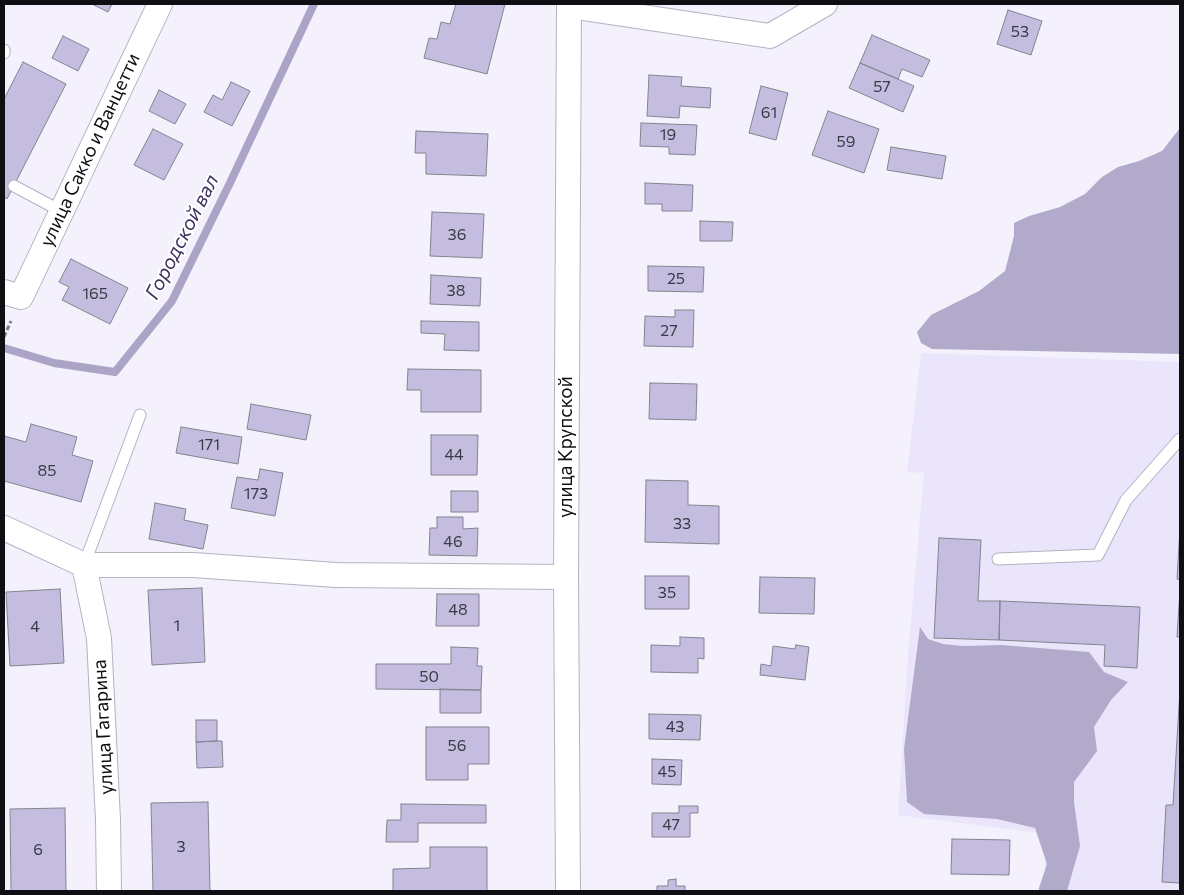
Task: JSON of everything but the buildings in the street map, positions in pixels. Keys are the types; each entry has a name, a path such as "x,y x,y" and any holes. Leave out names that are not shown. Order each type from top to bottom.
{"street":[{"name":"улица Сакко и Ванцетти","path":"12,294 60,211 160,4"},
{"path":"569,5 770,36 825,4"},
{"name":"улица Крупской","path":"568,891 566,577 569,5"},
{"path":"4,528 84,565 193,565 336,575 566,577"},
{"name":"улица Гагарина","path":"84,565 99,638 108,820 109,891"}],"lane":[{"path":"14,186 60,211"},
{"path":"84,565 140,414"},
{"path":"998,559 1098,555 1126,500 1180,440"}],"path":[{"path":"4,337 8,328"}],"shaded area":[{"path":"1180,128 1180,354 932,349 921,343 917,332 931,315 979,291 1005,271 1014,236 1014,223 1029,216 1060,207 1085,194 1102,177 1118,167 1139,161 1162,151"},
{"path":"921,353 1180,362 1180,891 1043,891 1047,834 898,815 908,655 924,473 907,472"},
{"path":"920,627 928,639 943,644 963,646 1001,645 1089,652 1104,672 1128,682 1111,700 1094,727 1097,751 1074,782 1074,802 1080,846 1067,891 1038,891 1047,864 1035,828 997,819 924,814 907,802 904,749"}],"waterway":[{"name":"Городской вал","path":"4,348 54,363 115,372 172,301 314,4"}]}
